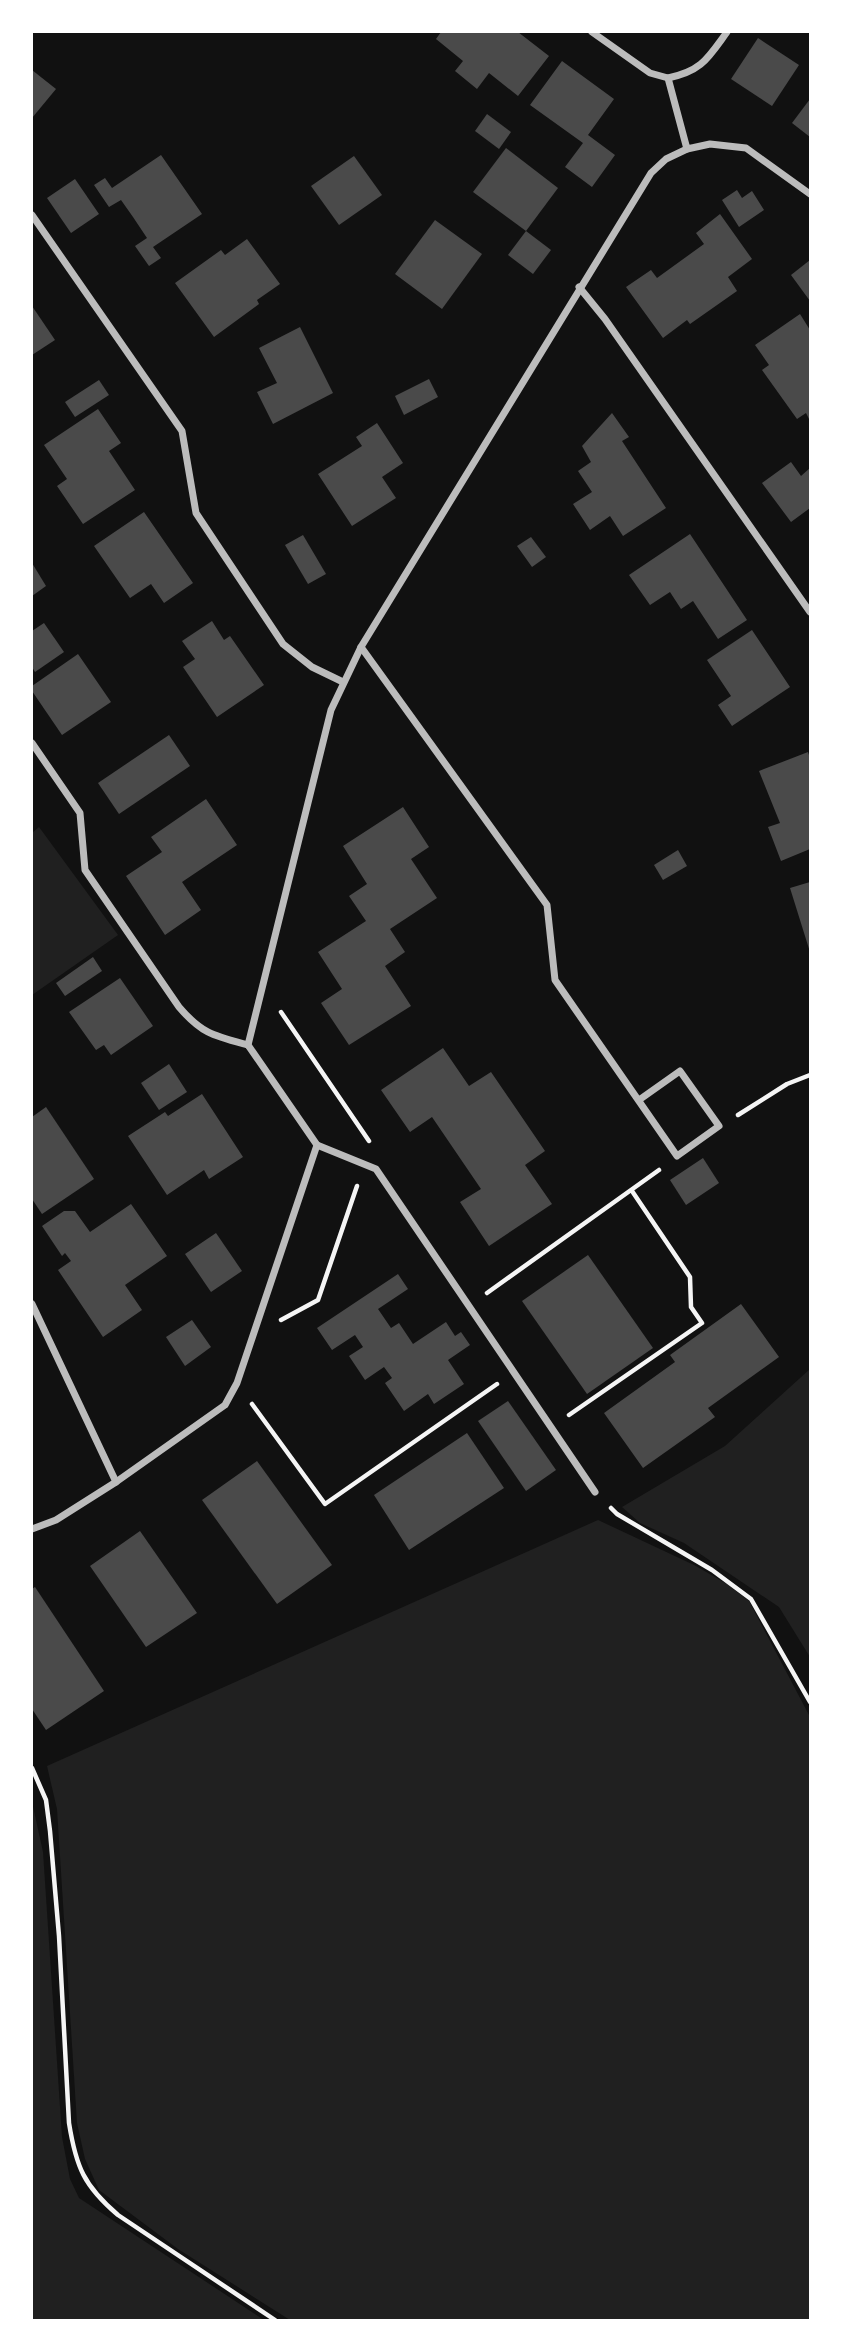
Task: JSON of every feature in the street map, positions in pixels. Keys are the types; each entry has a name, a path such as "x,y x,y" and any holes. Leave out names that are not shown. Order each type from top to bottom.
{"street":[{"path":"592,32 650,73 668,78 688,74 703,65 727,32"},
{"path":"668,78 687,149"},
{"path":"248,1045 331,710 343,681 579,287 651,173 666,159 687,149 710,144 746,148 810,194"},
{"path":"32,215 182,430 196,513 268,622 283,643 312,667 343,681"},
{"path":"579,287 605,319 810,612"},
{"path":"361,647 547,905 555,980 677,1156 719,1126 680,1070 639,1100"},
{"path":"32,743 80,813 85,870 180,1007 195,1025 217,1037 248,1045 317,1145 376,1169 595,1492"},
{"path":"32,1528 56,1520 116,1482 225,1405 237,1383 317,1145"},
{"path":"32,1304 116,1482"}],"path":[{"path":"263,987 370,1143 318,1300 280,1321"},
{"path":"719,1126 788,1084 810,1075"},
{"path":"485,1294 632,1191 677,1156"},
{"path":"573,1412 702,1323 691,1307 690,1277 632,1191"},
{"path":"237,1383 325,1504 513,1373"},
{"path":"252,1404 256,1392"},
{"path":"595,1492 617,1514 712,1570 751,1599 810,1702"},
{"path":"32,1768 46,1800 50,1831 59,1936 69,2123 73,2151 82,2173 95,2195 118,2215 275,2320"}],"shaded area":[{"path":"39,827 118,935 32,995 32,833"},
{"path":"810,1369 810,1657 779,1607 684,1543 640,1523 622,1507 725,1446"},
{"path":"598,1520 694,1565 727,1584 749,1601 810,1717 810,2320 290,2320 178,2249 99,2190 85,2159 77,2123 57,1809 47,1766"},
{"path":"32,1802 43,1852 62,2137 70,2179 79,2198 264,2320 32,2320"}],"building":[{"path":"441,32 518,32 549,56 518,96 489,73 477,89 455,71 463,61 436,39"},
{"path":"758,38 799,65 772,106 731,79"},
{"path":"562,61 614,99 588,135 615,155 592,187 565,167 583,143 530,105"},
{"path":"32,70 56,89 32,118"},
{"path":"810,99 810,137 792,123"},
{"path":"487,114 511,132 499,149 475,131"},
{"path":"506,148 558,188 526,231 473,192"},
{"path":"161,155 202,214 153,247 161,258 149,266 135,246 147,238 133,217 121,200 109,207 94,185 105,178 112,188"},
{"path":"354,156 382,195 339,225 311,186"},
{"path":"75,179 99,214 71,233 47,198"},
{"path":"737,190 742,198 752,191 764,210 739,227 722,200"},
{"path":"720,214 752,259 728,277 737,291 690,324 687,320 663,338 626,287 651,270 657,278 704,244 696,233"},
{"path":"435,220 482,254 442,309 395,274"},
{"path":"526,231 551,250 533,274 508,255"},
{"path":"247,239 280,284 257,300 259,304 214,337 175,283 221,250 225,255"},
{"path":"810,260 810,301 791,275"},
{"path":"32,306 55,340 32,355"},
{"path":"800,314 810,330 810,421 806,413 797,419 762,370 769,365 755,345"},
{"path":"300,327 333,393 273,424 257,392 277,383 259,348"},
{"path":"429,379 438,397 404,415 395,396"},
{"path":"99,380 109,395 75,417 65,402"},
{"path":"98,409 121,443 109,451 135,490 83,524 57,486 67,479 44,445"},
{"path":"612,413 629,437 622,441 666,508 623,536 610,516 590,530 573,504 592,492 578,471 591,462 582,446"},
{"path":"377,423 403,463 382,477 396,498 352,526 318,474 362,446 356,437"},
{"path":"791,462 801,476 810,468 810,508 791,522 762,483"},
{"path":"144,512 193,583 164,603 151,584 130,598 94,546"},
{"path":"690,534 747,620 718,639 693,601 681,609 670,592 650,605 629,575"},
{"path":"303,535 326,574 308,584 285,545"},
{"path":"531,537 546,557 532,567 517,546"},
{"path":"32,563 46,586 32,596"},
{"path":"212,621 224,640 230,636 264,685 217,717 183,667 195,659 182,641"},
{"path":"44,623 64,652 35,672 32,667 32,631"},
{"path":"752,630 790,687 732,726 718,705 731,696 707,660"},
{"path":"78,654 111,702 62,735 32,691 32,686"},
{"path":"169,735 190,766 119,814 98,783"},
{"path":"808,752 810,849 781,861 768,827 780,823 759,771"},
{"path":"206,799 237,845 182,882 201,910 165,935 126,876 162,852 151,837"},
{"path":"403,807 429,847 411,859 437,898 390,929 405,952 385,966 411,1006 349,1045 321,1003 342,989 318,952 366,921 349,896 367,884 343,846"},
{"path":"678,850 687,866 663,880 654,865"},
{"path":"810,882 810,952 790,888"},
{"path":"93,957 102,971 65,996 56,983"},
{"path":"120,978 153,1026 111,1055 104,1045 96,1050 69,1012"},
{"path":"443,1048 469,1086 491,1072 545,1151 525,1165 552,1204 489,1246 460,1202 481,1189 432,1117 410,1132 381,1090"},
{"path":"169,1064 187,1092 159,1110 141,1083"},
{"path":"202,1094 243,1157 209,1179 204,1170 167,1195 128,1136 165,1112 168,1116"},
{"path":"46,1107 94,1179 42,1214 32,1199 32,1117"},
{"path":"703,1158 719,1183 686,1205 670,1180"},
{"path":"131,1204 167,1256 125,1285 142,1310 103,1337 58,1270 71,1261 65,1253 62,1256 42,1226 64,1211 75,1211 90,1232"},
{"path":"216,1233 242,1271 211,1292 185,1254"},
{"path":"588,1255 653,1348 587,1394 522,1301"},
{"path":"398,1274 408,1289 378,1309 391,1328 399,1323 413,1344 446,1322 455,1336 461,1332 470,1345 448,1360 464,1384 434,1404 428,1394 404,1411 385,1383 392,1378 384,1367 365,1380 349,1356 363,1347 355,1335 332,1350 317,1328"},
{"path":"741,1304 779,1357 708,1408 715,1417 643,1468 604,1413 675,1362 670,1355"},
{"path":"192,1320 211,1347 185,1366 166,1337"},
{"path":"508,1401 556,1470 526,1491 478,1421"},
{"path":"467,1433 504,1488 409,1550 374,1495"},
{"path":"257,1461 332,1565 277,1604 202,1500"},
{"path":"140,1531 197,1613 146,1647 90,1566"},
{"path":"35,1587 104,1691 46,1730 32,1709 32,1589"}]}
